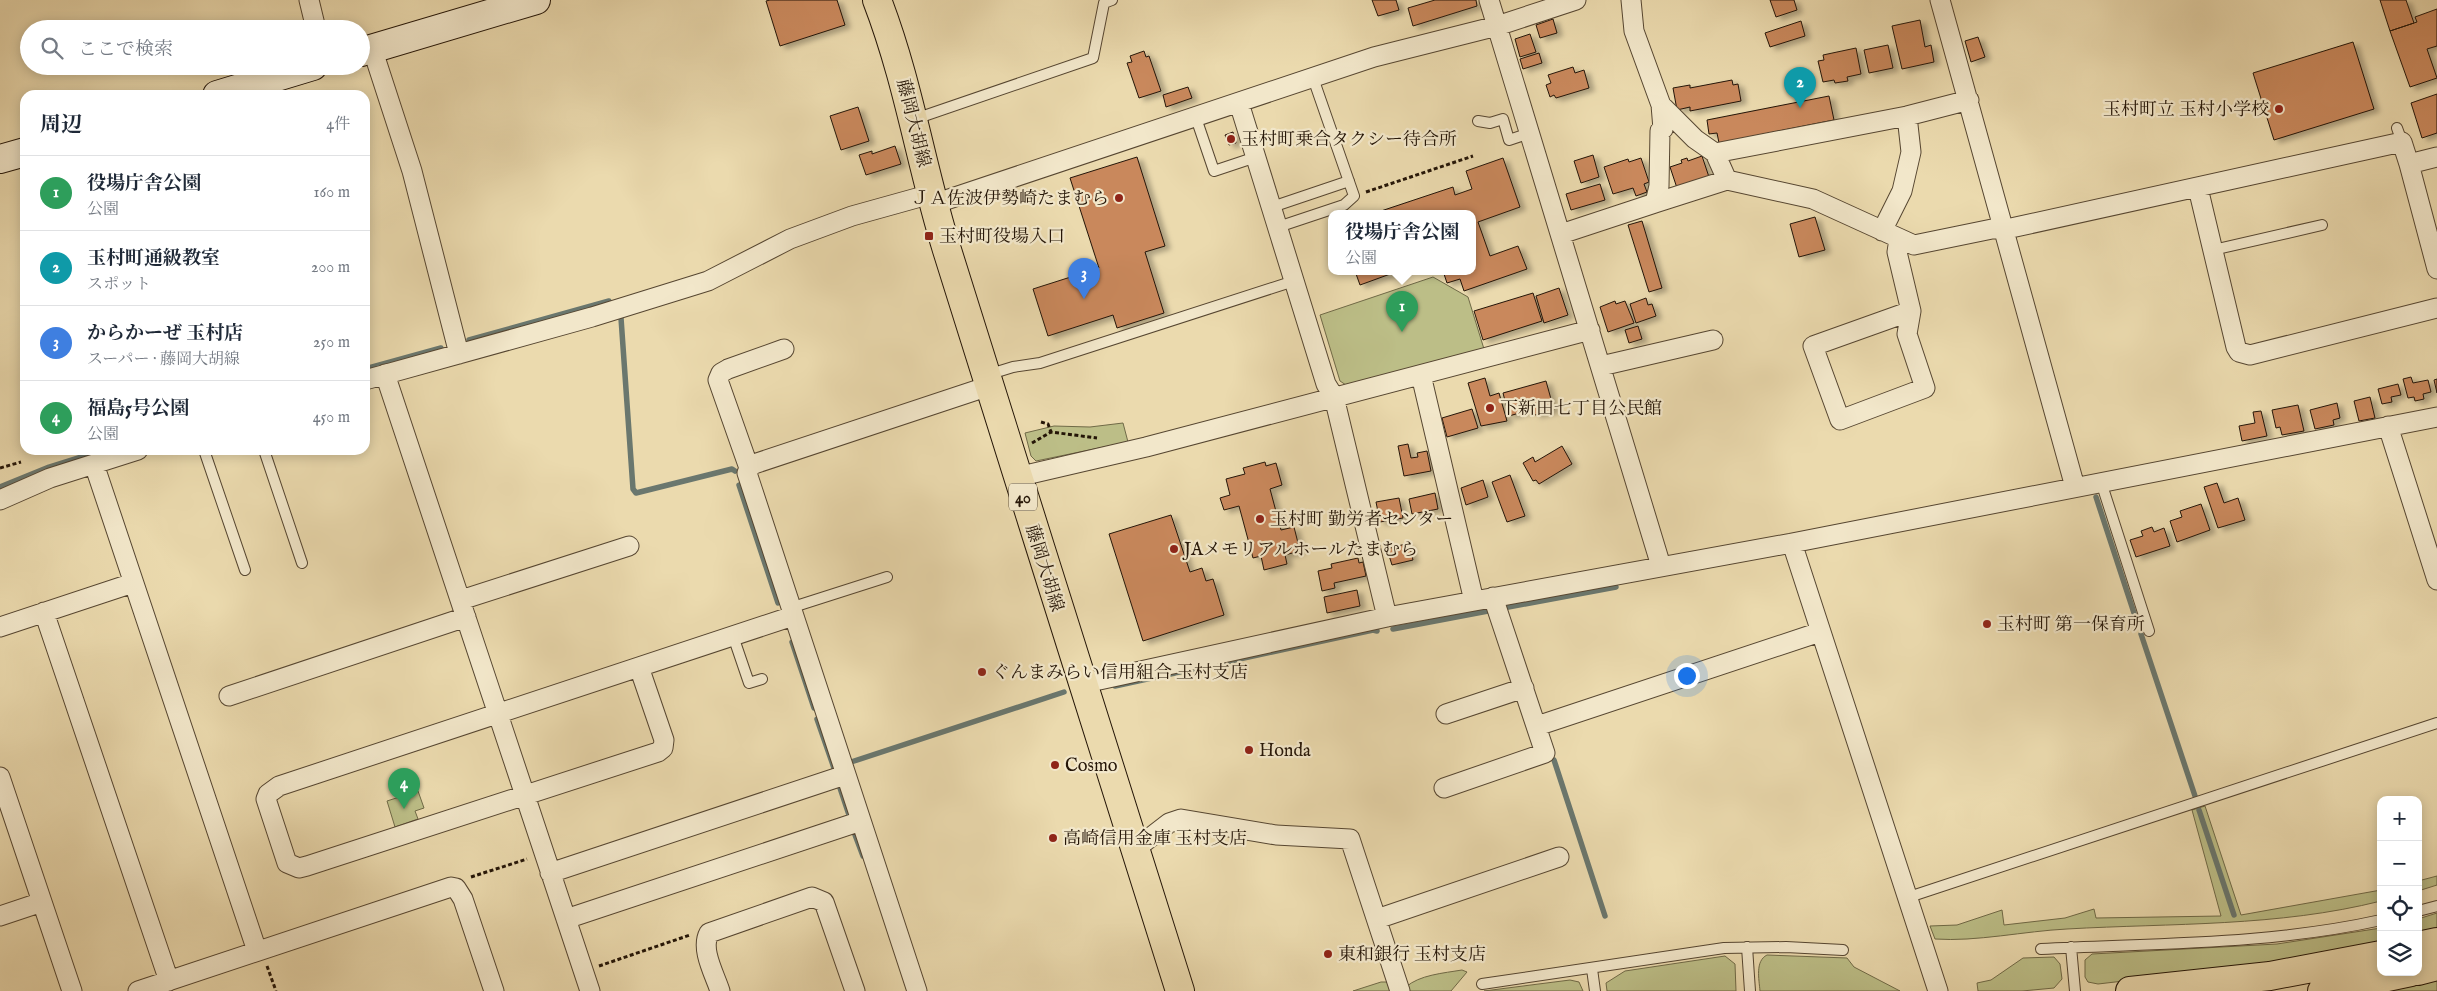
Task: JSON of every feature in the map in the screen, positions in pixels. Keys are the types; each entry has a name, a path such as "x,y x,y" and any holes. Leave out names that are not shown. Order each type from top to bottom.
{"main road":[{"path":"370,49 536,0"},
{"name":"藤岡大胡線","path":"877,0 893,45 915,120 933,199 987,381 1180,991"},
{"path":"234,90 283,75"},
{"path":"0,160 20,154"},
{"path":"2422,945 2437,942"},
{"path":"2130,991 2270,976 2377,956"},
{"path":"2422,970 2437,966"},
{"path":"2322,991 2392,976"}],"street":[{"path":"309,0 314,20"},
{"path":"1489,0 1661,566"},
{"path":"370,378 592,317 708,281 790,239 852,216 933,199 1196,118 1374,57 1497,26 1576,0"},
{"path":"1631,0 1634,31 1661,105 1663,129 1660,131 1659,186 1655,203"},
{"path":"1940,0 2075,487"},
{"path":"370,58 412,171 459,354"},
{"path":"1715,153 1907,116 1969,100"},
{"path":"1239,103 1326,384 1334,398 1387,617"},
{"path":"1661,105 1696,139 1715,153 1727,180"},
{"path":"1907,116 1911,152 1890,235 1897,252 1911,311 1907,334 1925,388 1840,420 1814,346 1911,311"},
{"path":"1561,234 1727,180 1813,199 1914,245 2002,228 2011,228 2144,197 2198,188 2399,135 2437,269"},
{"path":"2408,164 2437,157"},
{"path":"2198,188 2236,347 2239,352 2250,355 2437,308"},
{"path":"1017,477 1115,455 1590,330"},
{"path":"1601,366 1714,340"},
{"path":"784,348 728,369 721,374 718,380 748,468 748,481 917,991"},
{"path":"385,374 590,991"},
{"path":"1421,374 1474,601"},
{"path":"748,468 987,381"},
{"path":"1082,684 1387,617 1792,543 2437,417"},
{"path":"2388,426 2437,580"},
{"path":"0,500 50,478 117,455"},
{"path":"105,458 133,582 261,954"},
{"path":"1792,543 1909,897 1938,991"},
{"path":"229,696 629,546"},
{"path":"0,626 133,582"},
{"path":"1444,788 1545,753 1493,597"},
{"path":"44,612 168,981"},
{"path":"639,667 664,740 663,748 658,752 300,868 287,862 266,798 268,794 279,786 498,714 639,667 733,636 792,612"},
{"path":"1537,726 1820,632"},
{"path":"1446,714 1524,688"},
{"path":"550,873 845,775"},
{"path":"0,776 72,991"},
{"path":"1134,850 1169,822 1181,819 1276,835 1350,839 1378,919 1400,991"},
{"path":"566,919 861,820"},
{"path":"1378,919 1559,857"},
{"path":"138,991 261,954 444,889 456,888 463,899 494,991"},
{"path":"720,991 706,948 705,940 709,934 812,898 824,902 855,991"},
{"path":"0,916 42,902"}],"lane":[{"path":"915,120 1093,58 1104,3 1112,0"},
{"path":"1313,78 1354,196 1344,205 1329,210"},
{"path":"1196,118 1214,171 1256,157"},
{"path":"1478,121 1490,123 1503,119 1509,140 1530,133"},
{"path":"1272,207 1349,180"},
{"path":"1278,227 1328,210"},
{"path":"2213,250 2322,224"},
{"path":"987,381 1013,367 1040,363 1294,281"},
{"path":"206,455 245,570"},
{"path":"266,455 302,563"},
{"path":"2101,482 2149,631"},
{"path":"792,612 887,577"},
{"path":"733,636 748,683 762,679"},
{"path":"1909,897 2437,724"},
{"path":"2422,910 2437,906"},
{"path":"2041,949 2228,941 2294,934 2377,921"},
{"path":"1482,984 1592,969 1686,953 1747,946 1843,950"},
{"path":"1747,946 1750,991"},
{"path":"2071,947 2075,991"},
{"path":"1592,969 1595,991"}],"path":[{"path":"1354,196 1473,156"},
{"path":"1041,422 1048,424 1051,432"},
{"path":"1025,448 1051,432 1112,440 1115,455"},
{"path":"0,468 21,462"},
{"path":"465,879 536,856"},
{"path":"591,968 693,934"},
{"path":"261,954 276,991"}],"green space":[{"path":"1433,277 1468,297 1484,349 1346,385 1340,381 1320,315"},
{"path":"1123,423 1128,442 1036,461 1031,456 1025,433 1054,426 1090,427"},
{"path":"418,791 424,808 415,811 418,819 395,827 387,801"},
{"path":"2205,806 2241,915 2377,891 2377,902 2303,916 2264,920 2067,929 1984,938 1935,939 1930,926 1957,925 2002,910 2004,925 2065,918 2094,909 2096,918 2221,916 2192,810"},
{"path":"2437,876 2437,885 2422,890 2422,880"},
{"path":"2437,913 2437,931 2422,935 2422,918"},
{"path":"2377,929 2377,944 2278,963 2098,984 2088,982 2085,977 2085,960 2092,954 2277,944"},
{"path":"1767,955 1847,958 1854,967 1900,991 1760,991 1759,966"},
{"path":"1725,956 1735,964 1736,991 1607,991 1606,983 1625,971"},
{"path":"2054,957 2060,964 2062,979 2054,988 2022,991 1978,991 1977,983 1991,980 2023,958"},
{"path":"1462,970 1467,972 1451,991 1407,991 1406,987 1418,980 1432,975"},
{"path":"2437,979 2437,991 2381,991"},
{"path":"1570,980 1579,982 1583,991 1484,991"},
{"path":"1381,982 1389,982 1392,991 1353,991"}],"building":[{"path":"837,0 845,25 780,46 766,1"},
{"path":"1372,0 1396,0 1399,10 1378,16"},
{"path":"1435,0 1476,0 1477,6 1413,26 1408,8"},
{"path":"1770,0 1794,0 1797,10 1776,17"},
{"path":"2380,0 2406,0 2414,23 2390,31"},
{"path":"2437,9 2437,46 2427,49 2437,78 2410,87 2390,31 2417,22 2415,17"},
{"path":"1553,19 1557,33 1540,38 1536,25"},
{"path":"1920,20 1925,47 1931,45 1934,62 1902,69 1892,26"},
{"path":"1801,21 1805,36 1770,47 1765,33"},
{"path":"1530,34 1536,52 1520,57 1515,39"},
{"path":"1978,37 1985,57 1971,62 1965,41"},
{"path":"2353,42 2374,109 2274,140 2253,73"},
{"path":"1888,45 1893,68 1869,73 1864,50"},
{"path":"1856,48 1861,74 1847,77 1848,81 1835,83 1834,80 1823,82 1818,61 1824,60 1823,55"},
{"path":"1144,51 1146,57 1149,56 1161,91 1139,98 1127,63 1132,62 1130,56"},
{"path":"1539,53 1542,63 1523,69 1520,59"},
{"path":"1573,67 1575,73 1584,70 1589,88 1556,98 1554,95 1550,97 1546,85 1551,83 1548,75"},
{"path":"1732,80 1733,85 1738,84 1741,101 1690,111 1690,107 1677,110 1673,88 1690,85 1690,88"},
{"path":"1188,87 1192,98 1166,107 1163,95"},
{"path":"2437,94 2437,133 2422,138 2411,103"},
{"path":"1829,96 1834,120 1719,143 1717,133 1709,134 1707,120"},
{"path":"858,107 869,141 841,150 830,116"},
{"name":"玉村町乗合タクシー待合所","path":"1233,132 1236,143 1229,145 1225,135"},
{"path":"895,146 901,164 866,175 859,155 872,151 872,154"},
{"path":"1593,155 1599,177 1581,183 1574,161"},
{"path":"1702,156 1709,177 1677,188 1670,167 1682,163 1681,160 1687,158 1688,161"},
{"path":"1137,157 1165,246 1145,252 1164,313 1117,328 1113,315 1048,336 1033,289 1099,268 1070,178"},
{"path":"1503,158 1520,207 1478,222 1490,256 1518,246 1527,269 1464,291 1460,279 1447,283 1444,275 1476,275 1476,210 1384,210 1453,187 1455,195 1472,189 1466,171"},
{"path":"1641,158 1649,182 1644,184 1647,192 1636,196 1633,188 1613,194 1604,167 1628,159 1629,162"},
{"path":"1600,184 1605,200 1571,210 1566,194"},
{"path":"1815,217 1825,250 1799,257 1790,224"},
{"path":"1642,221 1662,288 1649,292 1628,225"},
{"path":"1356,275 1388,275 1360,285"},
{"path":"1559,288 1568,315 1544,323 1536,296"},
{"path":"1533,293 1542,321 1483,340 1474,311"},
{"path":"1646,298 1648,305 1652,304 1656,316 1636,323 1630,304"},
{"path":"1615,301 1616,304 1625,301 1634,323 1608,332 1600,307"},
{"path":"1638,326 1642,339 1629,343 1625,330"},
{"path":"2411,377 2413,383 2428,380 2431,392 2423,394 2424,399 2415,401 2414,397 2408,398 2403,379"},
{"name":"下新田七丁目公民館","path":"1485,378 1490,396 1499,393 1507,421 1481,426 1468,383"},
{"path":"2437,379 2437,393 2434,380"},
{"path":"1546,381 1554,410 1535,415 1533,409 1509,416 1503,393"},
{"path":"2398,384 2401,395 2391,397 2392,402 2382,404 2378,389"},
{"path":"2370,397 2375,418 2359,421 2354,401"},
{"path":"2337,403 2340,418 2333,420 2334,425 2315,429 2310,410"},
{"path":"2298,405 2304,431 2282,435 2280,427 2276,428 2272,410"},
{"path":"1472,409 1478,428 1447,437 1442,418"},
{"path":"2261,411 2267,436 2242,441 2239,426 2255,423 2253,412"},
{"path":"1408,444 1411,458 1418,457 1417,453 1427,451 1431,471 1404,476 1398,446"},
{"path":"1562,446 1572,464 1539,484 1536,480 1533,481 1523,463 1533,457 1535,462"},
{"name":"玉村町 勤労者センター","path":"1265,462 1266,466 1276,463 1282,485 1270,489 1281,530 1294,527 1300,551 1285,555 1287,564 1264,570 1261,556 1253,558 1239,506 1224,510 1220,498 1230,495 1226,479 1245,474 1243,468"},
{"path":"1510,475 1525,516 1507,522 1492,482"},
{"path":"1483,480 1488,497 1466,505 1461,488"},
{"path":"2217,483 2224,503 2238,498 2245,520 2218,528 2204,487"},
{"path":"1435,493 1438,509 1412,514 1409,499"},
{"path":"1399,498 1403,518 1380,522 1376,502"},
{"path":"2201,504 2210,530 2177,542 2170,521 2182,517 2180,511"},
{"path":"1171,515 1190,572 1202,568 1206,581 1213,579 1224,615 1143,641 1109,534"},
{"path":"2152,527 2154,532 2164,528 2170,546 2136,557 2130,540 2143,536 2141,531"},
{"path":"1409,543 1413,560 1392,565 1387,549"},
{"path":"1358,558 1359,563 1363,562 1366,576 1334,583 1335,588 1322,591 1318,571 1332,568 1331,564"},
{"path":"1357,590 1360,606 1327,613 1324,597"}],"waterway":[{"path":"469,340 609,301"},
{"path":"621,318 633,489 636,493 732,469 735,471"},
{"path":"370,368 441,348"},
{"path":"0,487 49,467 87,455"},
{"path":"739,485 778,603"},
{"path":"2096,497 2134,613"},
{"path":"1504,611 1503,608 1616,587"},
{"path":"1393,629 1488,611"},
{"path":"1115,686 1373,630 1377,631"},
{"path":"2141,634 2195,796"},
{"path":"792,642 814,708"},
{"path":"851,762 1064,692"},
{"path":"817,719 834,768"},
{"path":"1554,760 1605,916"},
{"path":"840,788 849,815"},
{"path":"2199,810 2234,915"},
{"path":"854,832 863,856"}],"place":[{"name":"玉村町通級教室","path":"1800,108"},
{"name":"玉村町立 玉村小学校","path":"2279,109"},
{"name":"玉村町乗合タクシー待合所","path":"1231,139"},
{"name":"ＪＡ佐波伊勢崎たまむら","path":"1119,198"},
{"name":"玉村町役場入口","path":"929,236"},
{"name":"からかーぜ 玉村店","path":"1084,299"},
{"name":"役場庁舎公園","path":"1402,332"},
{"name":"下新田七丁目公民館","path":"1490,408"},
{"name":"玉村町 勤労者センター","path":"1260,519"},
{"name":"JAメモリアルホールたまむら","path":"1174,549"},
{"name":"玉村町 第一保育所","path":"1987,624"},
{"name":"ぐんまみらい信用組合 玉村支店","path":"982,672"},
{"name":"Honda","path":"1249,750"},
{"name":"Cosmo","path":"1055,765"},
{"name":"福島5号公園","path":"404,809"},
{"name":"高崎信用金庫 玉村支店","path":"1053,838"},
{"name":"東和銀行 玉村支店","path":"1328,954"}]}
